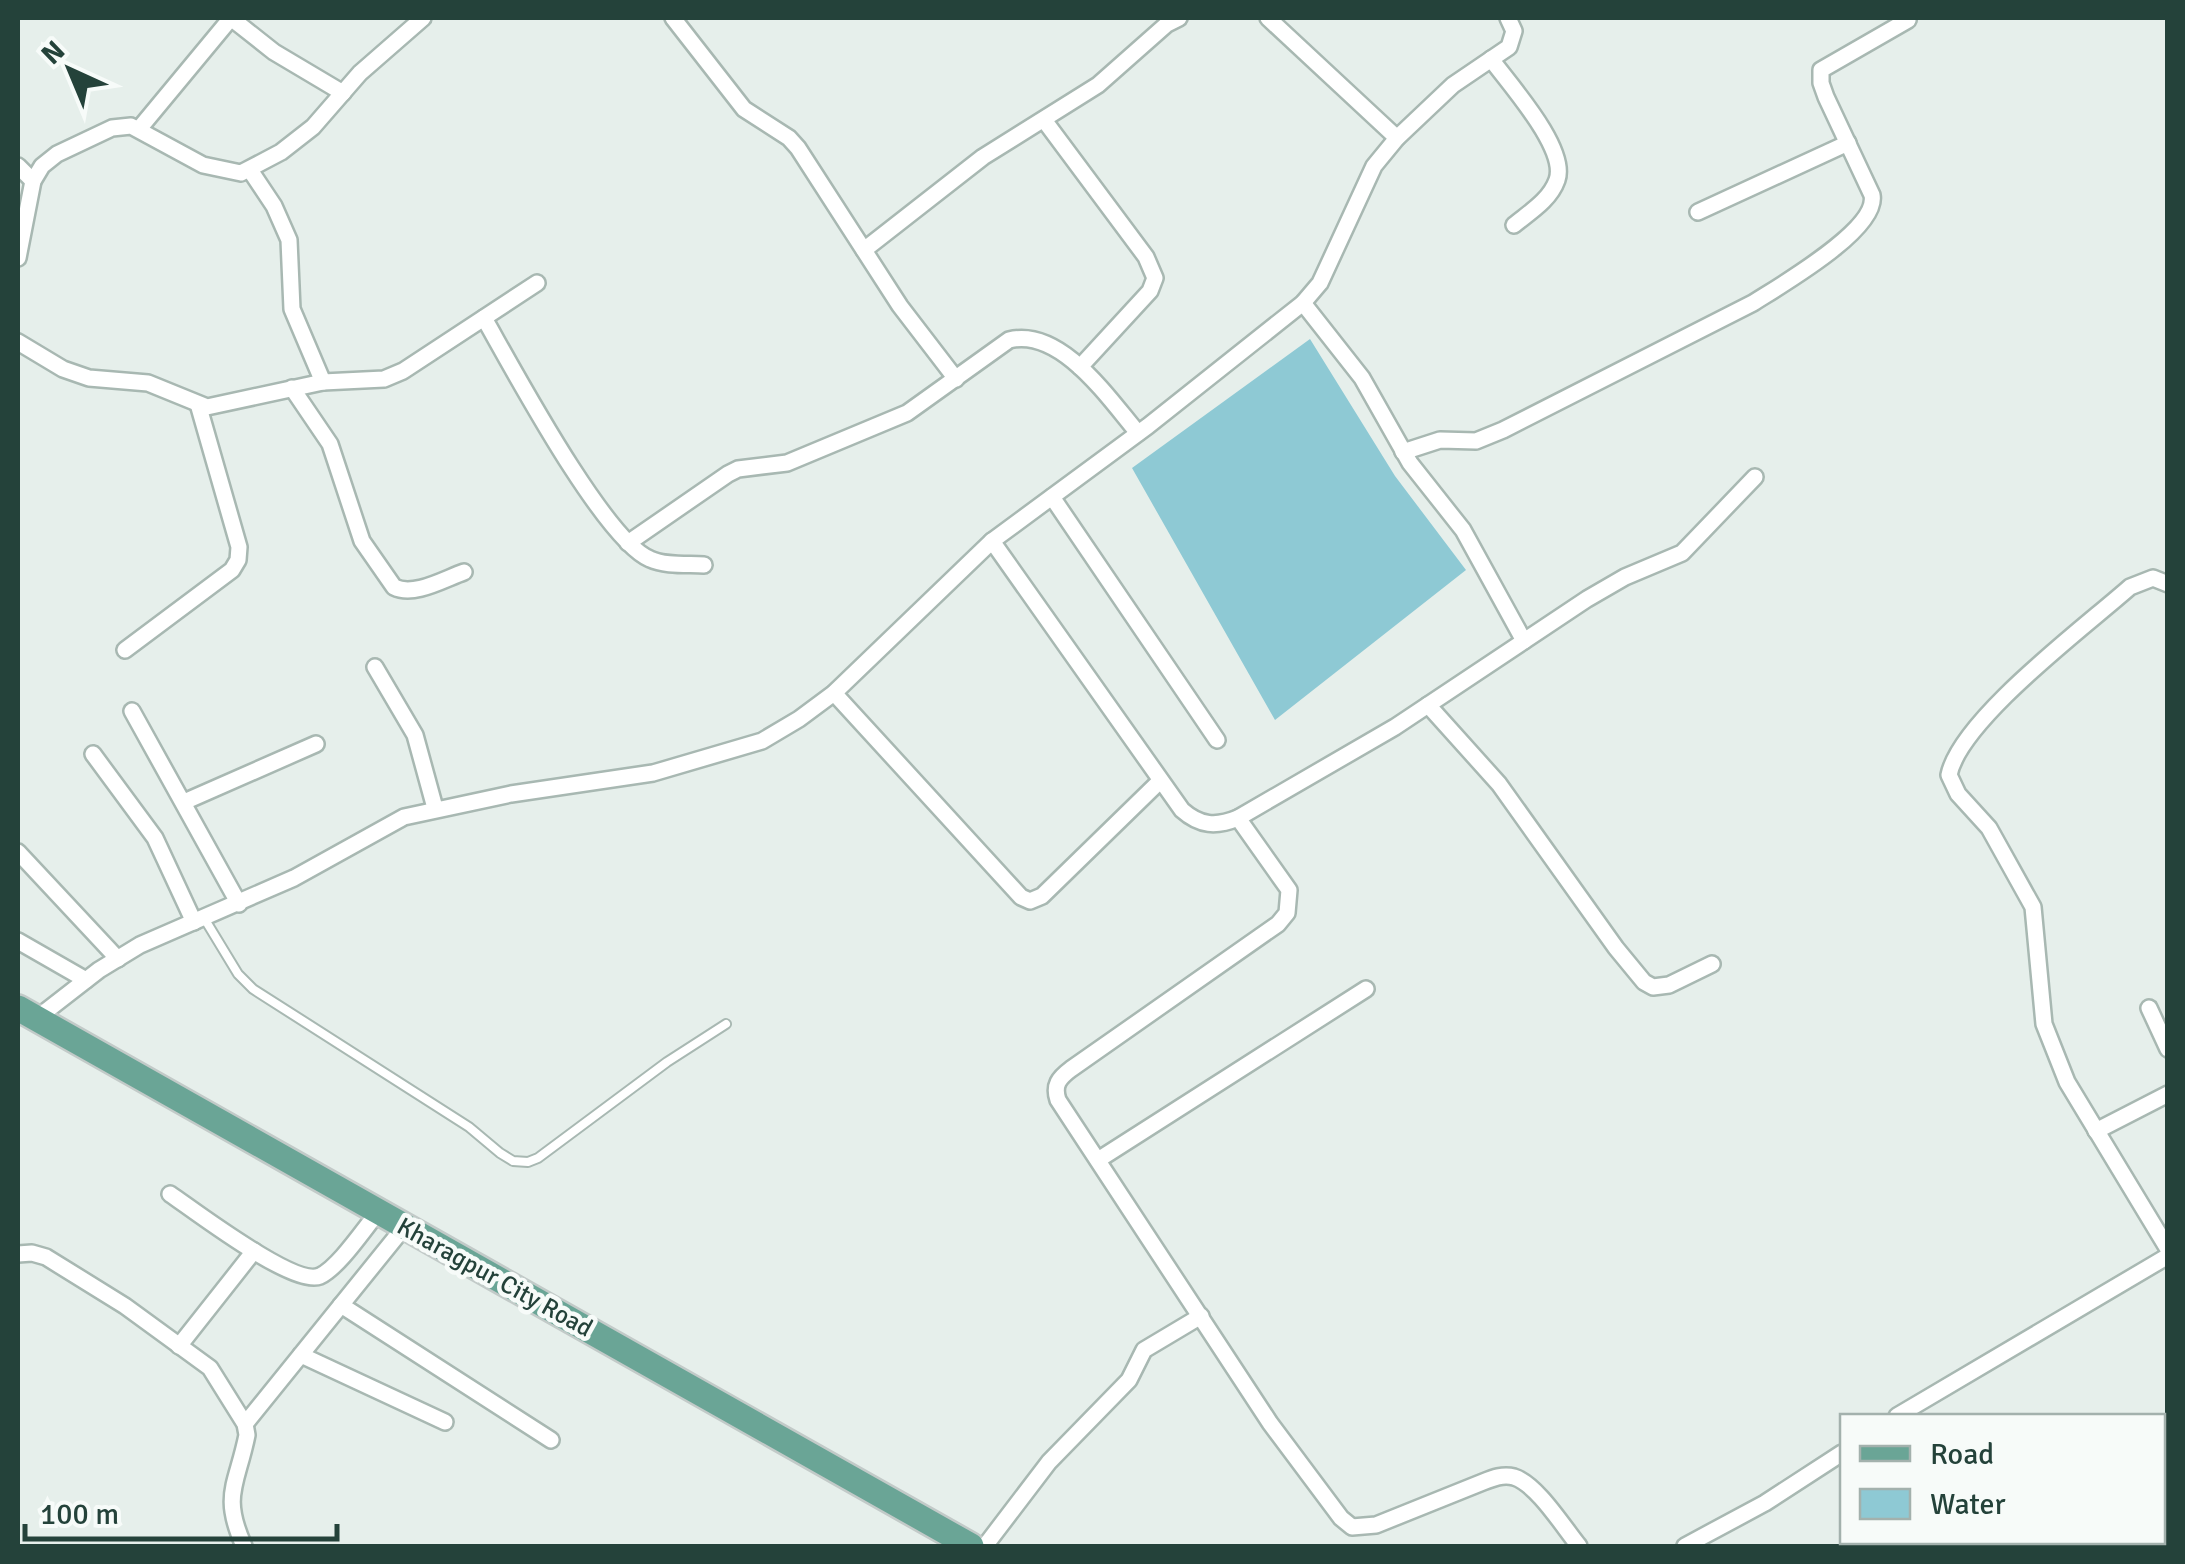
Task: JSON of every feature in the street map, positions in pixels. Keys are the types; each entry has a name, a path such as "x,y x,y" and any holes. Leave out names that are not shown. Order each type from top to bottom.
{"main road":[{"name":"Kharagpur City Road","path":"27,1013 970,1546"}],"street":[{"path":"139,129 231,18 274,52 343,93"},
{"path":"18,258 33,181 42,166 57,154 112,128 131,126 203,165 242,173 281,152 313,127 360,73 423,18"},
{"path":"673,18 744,109 798,148 900,306 956,378"},
{"path":"864,250 984,157 1106,80 1167,24 1179,18"},
{"path":"1268,18 1397,138"},
{"path":"27,1013 140,945 294,878 404,817 435,808 653,773 762,741 799,720 834,693 992,541 1138,433 1303,302 1320,284 1374,166 1397,138 1454,86 1513,40 1508,18"},
{"path":"1402,452 1440,440 1476,440 1502,430 1683,340 1792,279 1863,224 1871,214 1872,195 1820,83 1821,70 1908,20"},
{"path":"1492,60 1549,141 1560,165 1552,191 1514,225"},
{"path":"1044,120 1146,258 1155,278 1150,291 1080,367"},
{"path":"1698,212 1848,143"},
{"path":"18,166 33,181"},
{"path":"250,170 274,206 289,240 292,309 323,382"},
{"path":"18,342 63,369 88,378 148,383 198,404 224,405 323,382 384,379 403,371 537,283"},
{"path":"1303,302 1362,378 1402,452 1463,530 1524,641"},
{"path":"484,318 550,434 628,543 652,560 704,565"},
{"path":"628,543 738,469 787,463 906,413 1009,340 1020,337 1050,346 1080,367 1138,433"},
{"path":"292,388 330,444 362,541 394,587 412,590 464,572"},
{"path":"126,650 232,570 238,560 239,547 198,404"},
{"path":"992,541 1160,781 1192,818 1222,824 1428,704 1608,586 1682,552 1756,477"},
{"path":"1052,497 1217,740"},
{"path":"2168,584 2153,578 2130,588 1991,709 1958,753 1949,775 1958,794 1988,828 2033,907 2049,1042 2096,1131 2168,1249"},
{"path":"375,667 415,735 435,808"},
{"path":"834,693 1021,897 1030,901 1042,896 1160,781"},
{"path":"1428,704 1500,784 1644,982 1653,987 1668,985 1712,964"},
{"path":"132,711 239,904"},
{"path":"184,802 316,744"},
{"path":"93,754 155,838 199,920"},
{"path":"1238,818 1288,890 1287,913 1278,924 1059,1079 1055,1091 1058,1100 1270,1423 1341,1518 1352,1527 1376,1525 1500,1476 1526,1484 1579,1546"},
{"path":"18,852 118,959"},
{"path":"18,941 86,980"},
{"path":"1098,1160 1366,989"},
{"path":"2149,1008 2168,1049"},
{"path":"2096,1131 2168,1094"},
{"path":"170,1194 254,1251 299,1276 320,1276 330,1269 378,1212"},
{"path":"245,1424 405,1226"},
{"path":"180,1346 254,1251"},
{"path":"18,1254 32,1252 46,1257 125,1306 210,1368 245,1424 244,1448 230,1505 232,1521 244,1546"},
{"path":"1900,1414 2168,1256"},
{"path":"342,1304 551,1440"},
{"path":"986,1546 1049,1462 1129,1380 1144,1350 1201,1316"},
{"path":"301,1355 445,1422"},
{"path":"1685,1546 1765,1503 1840,1454"}],"lane":[{"path":"199,920 252,989 469,1127 513,1161 538,1158 667,1062 726,1024"}],"water":[{"path":"1310,339 1395,476 1466,570 1275,720 1132,468"}]}
